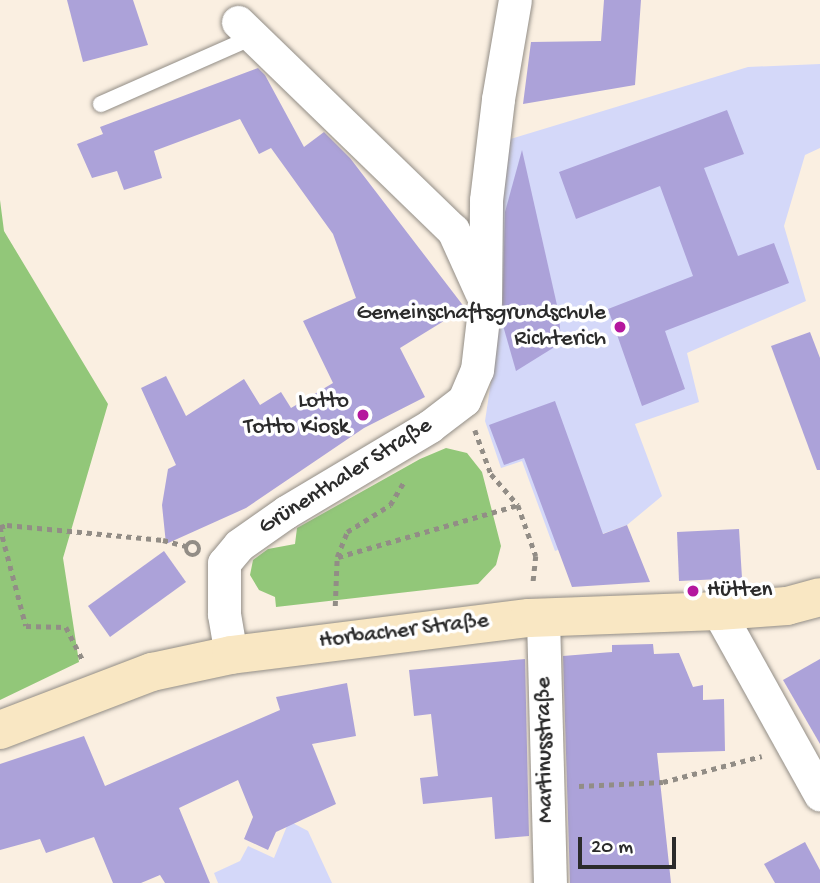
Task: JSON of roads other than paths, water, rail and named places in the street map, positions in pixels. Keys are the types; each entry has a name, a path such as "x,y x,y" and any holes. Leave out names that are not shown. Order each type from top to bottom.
{"main road":[{"name":"Horbacher Straße","path":"0,730 152,672 231,655 536,618 787,606 820,597"}],"street":[{"path":"485,301 486,200 498,99 514,0"},
{"path":"246,30 453,230 485,301"},
{"name":"Grünenthaler Straße","path":"231,655 224,614 224,563 239,545 286,512 402,443 464,400 477,370 485,301"},
{"path":"718,611 820,794"},
{"name":"Martinusstraße","path":"536,618 550,883"}],"lane":[{"path":"101,104 246,30"}],"place":[{"name":"Gemeinschaftsgrundschule Richterich","path":"620,327"},
{"name":"Lotto Totto Kiosk","path":"363,415"},
{"name":"Hütten","path":"693,591"}]}
